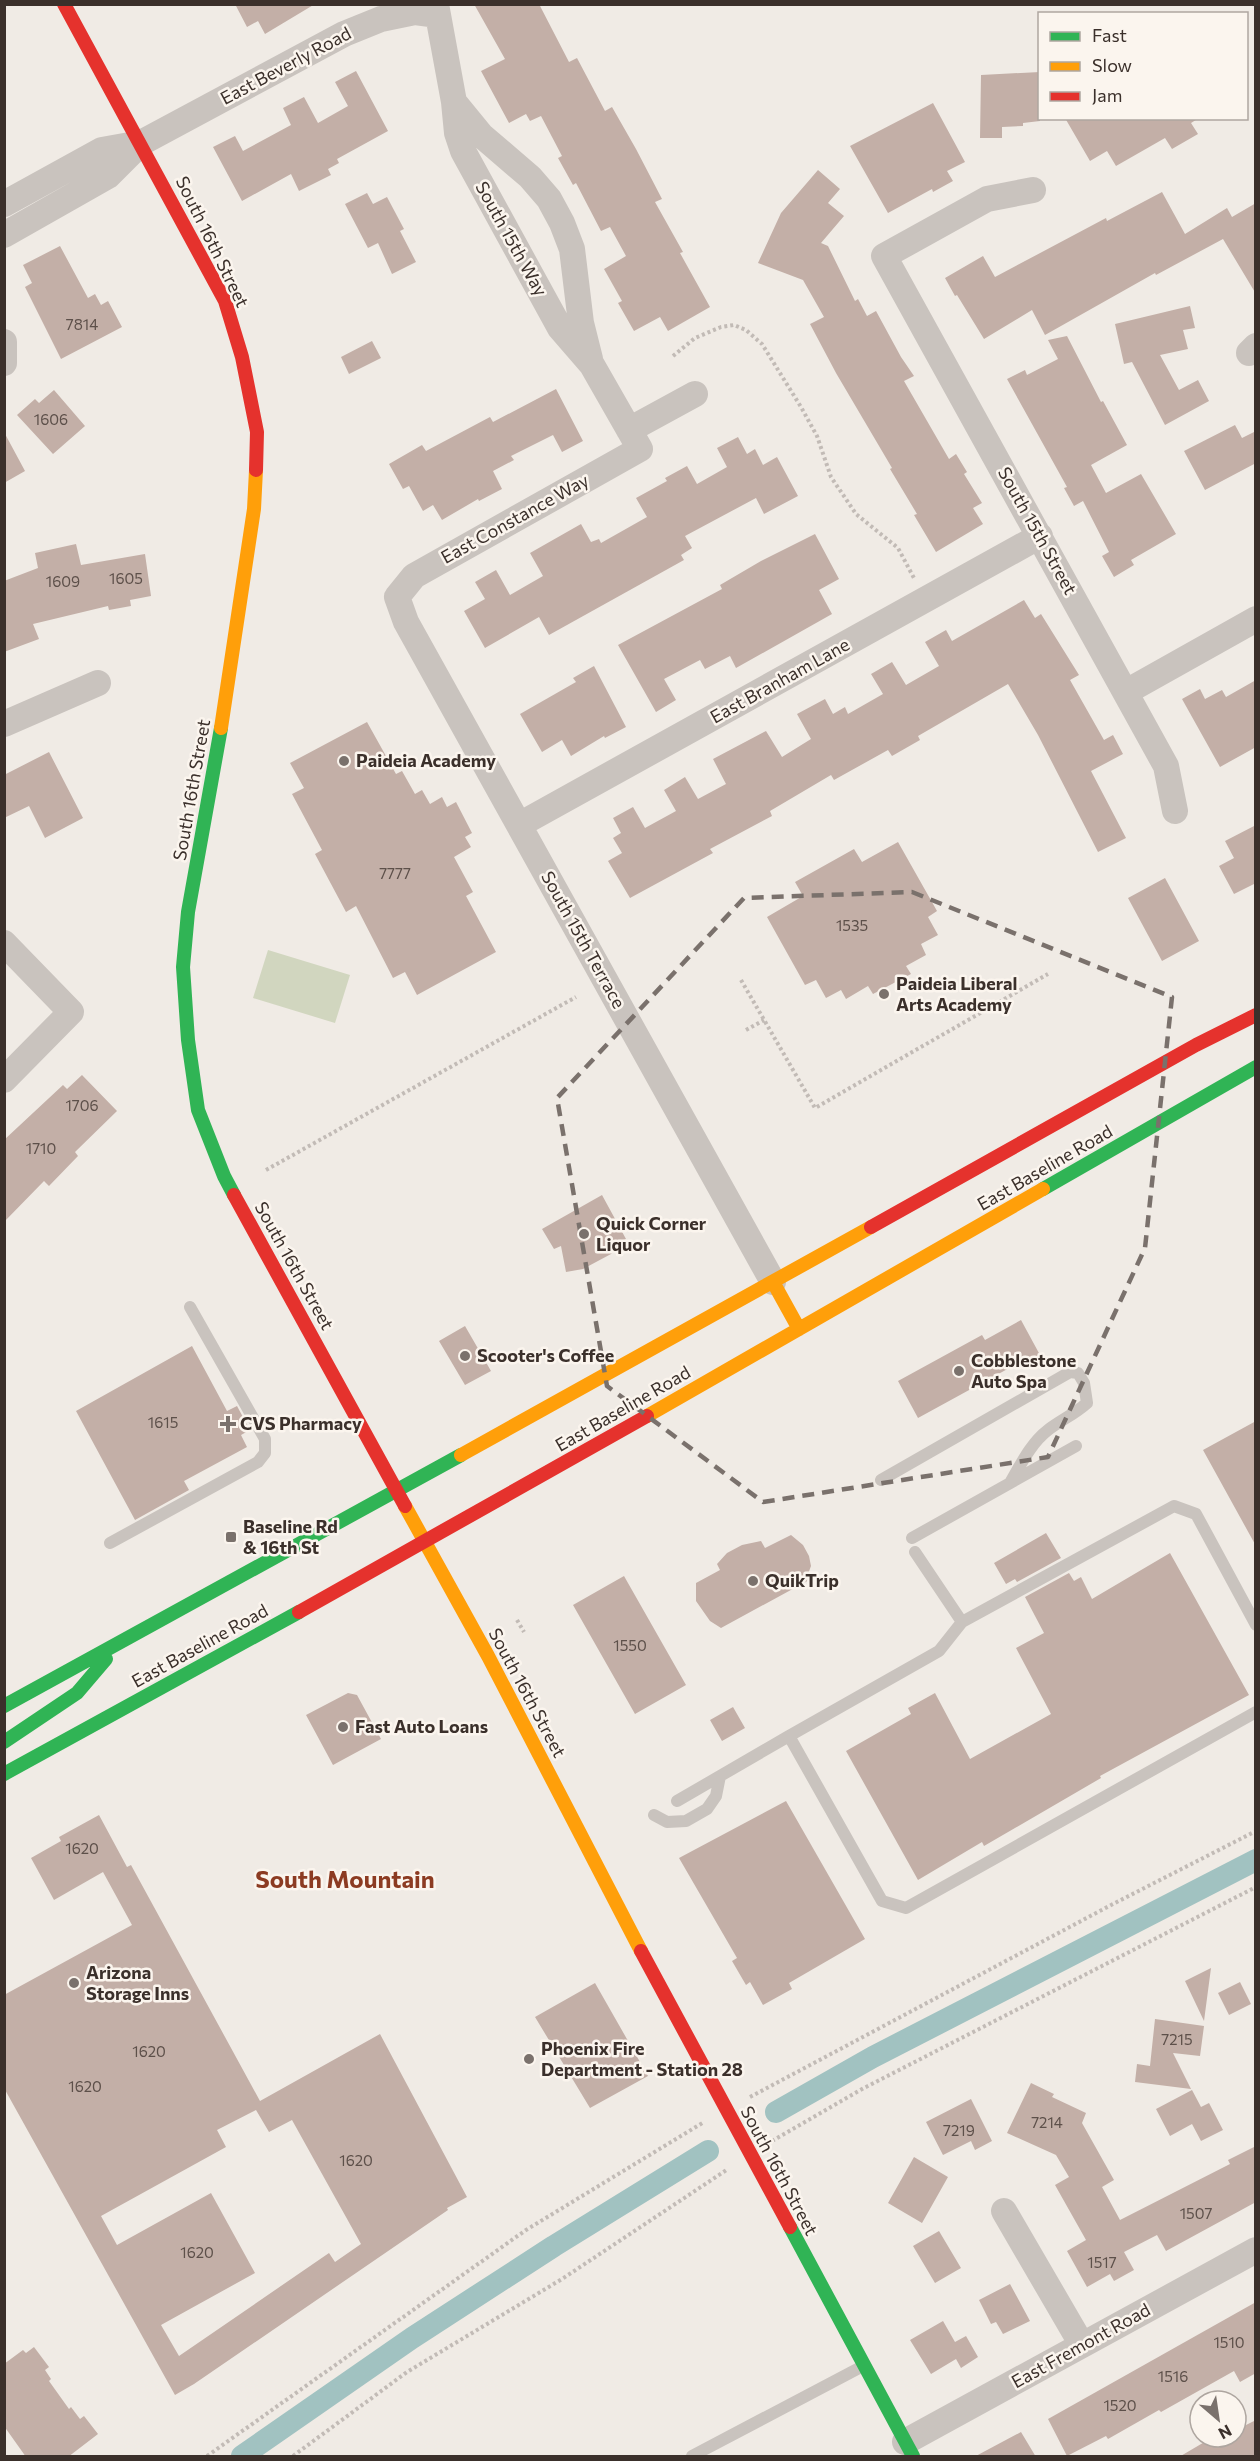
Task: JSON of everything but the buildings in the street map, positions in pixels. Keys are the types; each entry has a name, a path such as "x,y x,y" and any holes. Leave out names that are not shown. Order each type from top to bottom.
{"main road":[{"name":"South 16th Street","path":"64,4 225,301 242,357 257,432 254,509 227,697 188,912 183,967 188,1040 198,1110 224,1176 488,1656 730,2117 909,2449"},
{"name":"East Baseline Road","path":"4,1706 773,1282 1196,1045 1256,1015"},
{"name":"East Baseline Road","path":"4,1773 425,1543 1256,1067"},
{"path":"773,1282 799,1329"},
{"path":"4,1743 77,1693 119,1644"}],"street":[{"name":"East Beverly Road","path":"4,235 108,176 141,143 344,34 381,19 437,10"},
{"name":"South 15th Way","path":"437,10 454,102 457,133 463,151 560,328 592,365 635,440"},
{"name":"South 15th Way","path":"454,102 481,135 530,177 549,199 562,223 572,249 581,322 592,365"},
{"name":"East Beverly Road","path":"4,204 102,150 141,143"},
{"name":"South 15th Street","path":"1033,190 987,199 884,256 1166,766 1175,811"},
{"name":"East Constance Way","path":"397,597 414,576 635,440 695,394"},
{"name":"East Branham Lane","path":"519,825 1040,536"},
{"name":"South 15th Terrace","path":"397,597 406,622 773,1282"},
{"path":"1126,692 1256,619"},
{"path":"4,724 98,683"},
{"path":"4,943 71,1012 4,1080"},
{"path":"1004,2211 1082,2345"},
{"name":"East Fremont Road","path":"909,2449 1082,2345 1256,2250"}],"lane":[{"path":"110,1544 258,1462 265,1453 265,1439 190,1307"},
{"path":"880,1480 1070,1372 1078,1373 1084,1383 1087,1403 1075,1414 1048,1430 1030,1449 1010,1483"},
{"path":"912,1538 1076,1446"},
{"path":"677,1801 939,1651 962,1622 1174,1506 1196,1514 1256,1625"},
{"path":"915,1552 962,1622"},
{"path":"789,1736 882,1901 906,1908 1256,1713"},
{"path":"654,1815 667,1822 686,1821 707,1809 716,1796 720,1776"},
{"path":"692,2457 864,2366"}],"path":[{"path":"673,356 694,338 721,327 734,326 746,330 762,344 817,436 831,477 856,514 898,548 917,583"},
{"path":"741,980 815,1108 1048,974"},
{"path":"266,1170 576,997"},
{"path":"746,1030 764,1020"},
{"path":"517,1620 524,1632"},
{"path":"758,2093 1113,1904 1256,1831"},
{"path":"780,2136 864,2088 1256,1887"},
{"path":"207,2457 526,2230 696,2127"},
{"path":"293,2457 407,2372 562,2279 722,2173"}],"highlighted area":[{"path":"912,892 1172,997 1145,1248 1048,1457 763,1502 607,1386 557,1098 744,898"}],"green space":[{"path":"268,950 350,975 335,1023 253,998"}],"waterway":[{"path":"776,2112 873,2057 1256,1860"},
{"path":"242,2456 412,2338 554,2246 708,2151"}],"traffic: fast":[{"path":"221,728 188,912 183,967 188,1040 198,1110 234,1195"},
{"path":"1043,1189 1256,1067"},
{"path":"4,1706 461,1455"},
{"path":"4,1774 299,1612"},
{"path":"4,1742 77,1693 106,1659"},
{"path":"790,2227 913,2456"}],"traffic: slow":[{"path":"221,728 254,509 256,470"},
{"path":"647,1416 1043,1189"},
{"path":"461,1455 871,1227"},
{"path":"773,1282 799,1329"},
{"path":"405,1506 488,1656 641,1951"}],"traffic: jam":[{"path":"64,4 225,301 242,357 257,432 256,470"},
{"path":"871,1227 1196,1045 1256,1015"},
{"path":"234,1195 405,1506"},
{"path":"299,1612 647,1416"},
{"path":"641,1951 790,2227"}],"place":[{"name":"Paideia Academy","path":"344,761"},
{"name":"Paideia Liberal Arts Academy","path":"884,994"},
{"name":"Quick Corner Liquor","path":"584,1234"},
{"name":"Scooter's Coffee","path":"465,1356"},
{"name":"Cobblestone Auto Spa","path":"959,1371"},
{"name":"CVS Pharmacy","path":"228,1424"},
{"name":"Baseline Rd & 16th St","path":"231,1537"},
{"name":"QuikTrip","path":"753,1581"},
{"name":"Fast Auto Loans","path":"343,1727"},
{"name":"Arizona Storage Inns","path":"74,1983"},
{"name":"Phoenix Fire Department - Station 28","path":"529,2059"}],"district":[{"name":"South Mountain","path":"345,1880"}]}
